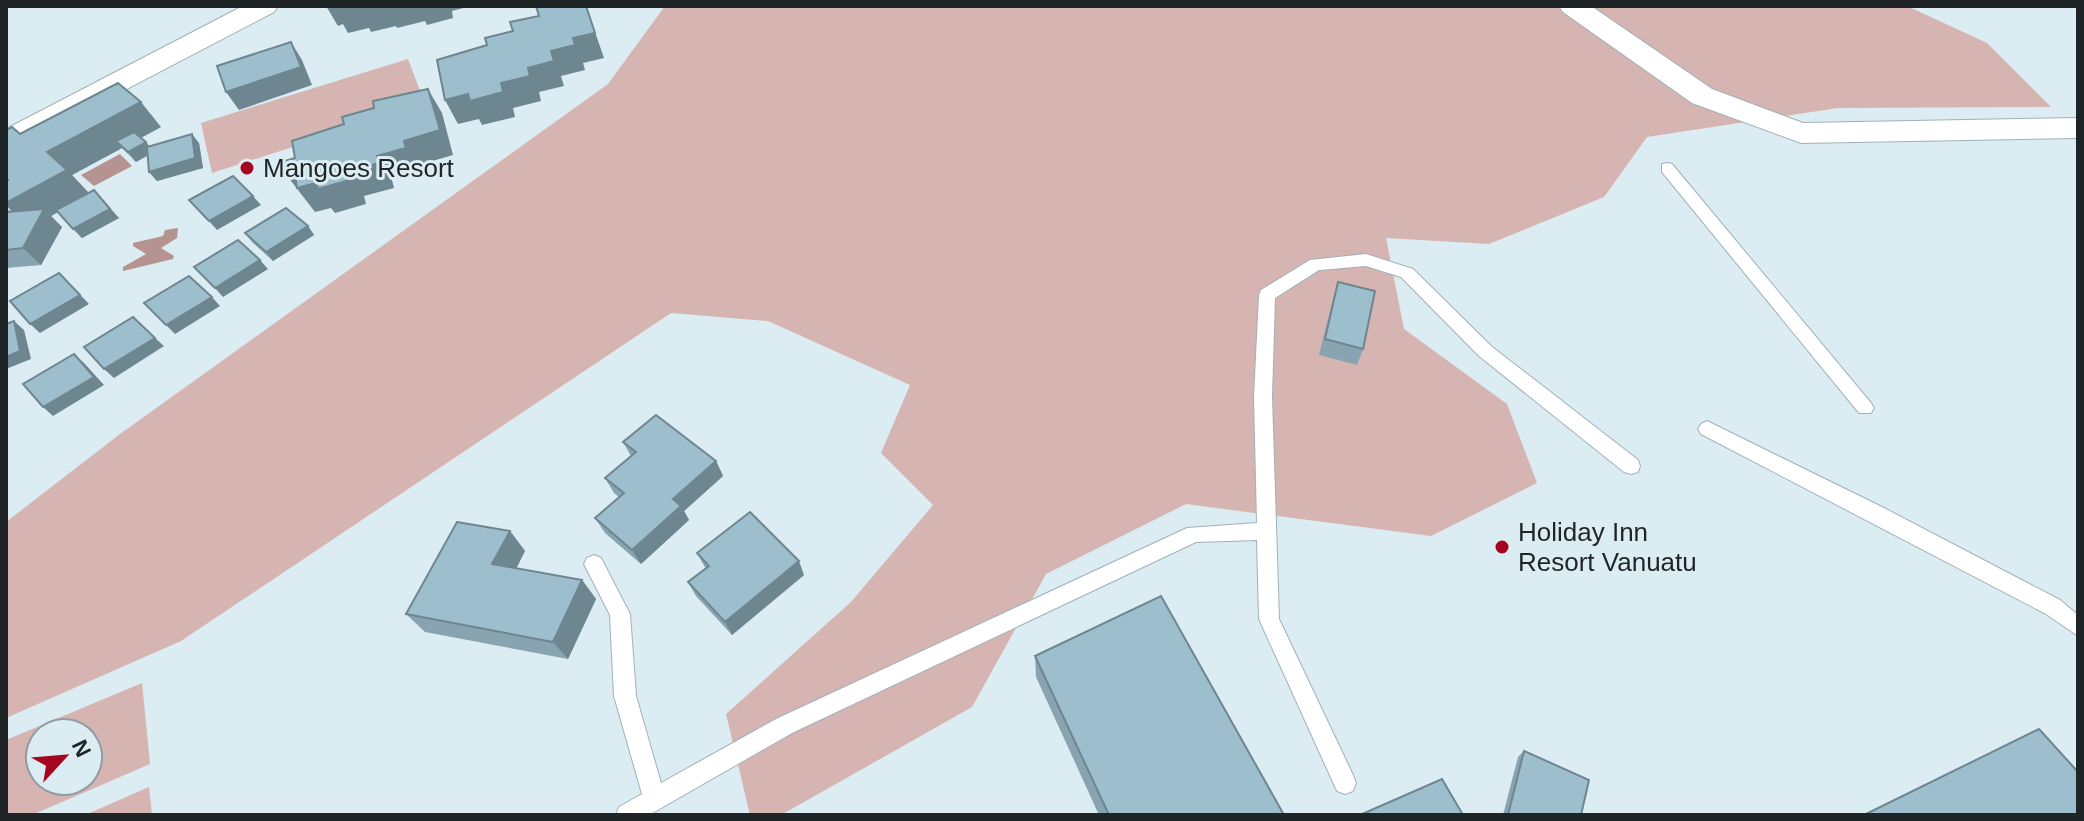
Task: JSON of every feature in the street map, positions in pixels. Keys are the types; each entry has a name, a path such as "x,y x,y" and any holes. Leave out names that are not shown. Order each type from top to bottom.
{"street":[{"path":"6,142 264,6"},
{"path":"1573,6 1702,96 1801,133 2078,128"}],"lane":[{"path":"1667,168 1865,408"},
{"path":"1345,783 1269,619 1263,397 1267,295 1316,264 1366,260 1407,273 1485,351 1631,466"},
{"path":"1707,429 2026,592 2053,607 2078,627"},
{"path":"627,815 784,726 1194,534 1265,531"},
{"path":"594,564 620,614 625,696 654,797"}],"shaded area":[{"path":"665,6 1907,6 1987,43 2051,107 1838,108 1647,137 1604,197 1489,244 1386,238 1404,329 1507,404 1537,483 1431,536 1186,504 1046,574 972,707 781,815 750,815 726,714 851,602 933,505 881,453 910,385 768,321 671,313 181,641 6,718 6,522 120,434 608,84"},
{"path":"408,59 425,104 212,173 201,123"},
{"path":"120,154 132,166 94,186 81,175"},
{"path":"178,228 177,238 161,248 174,256 173,259 123,271 123,267 146,254 133,243 163,236 165,230"},
{"path":"142,683 150,764 104,784 104,717 61,717"},
{"path":"24,732 24,797 74,797 32,815 6,815 6,740"},
{"path":"149,787 152,815 85,815"}],"building":[{"path":"536,6 586,6 595,33 573,38 575,45 551,51 554,61 528,68 530,76 501,83 503,92 470,101 468,94 445,100 437,60 487,45 485,38 513,31 510,22 539,16"},
{"path":"291,42 301,67 226,92 217,66"},
{"path":"118,83 141,102 47,152 67,170 6,203 6,130 12,127 20,134"},
{"path":"428,89 440,130 404,141 406,148 377,156 379,163 348,172 350,180 318,189 316,183 297,188 295,175 288,177 285,161 295,158 292,141 344,124 342,117 374,108 373,101"},
{"path":"134,132 146,142 128,152 116,141"},
{"path":"192,134 195,158 149,172 147,147"},
{"path":"233,176 253,196 209,221 189,200"},
{"path":"94,190 110,209 73,229 56,210"},
{"path":"286,208 308,226 266,252 245,233"},
{"path":"44,209 23,248 6,250 6,212"},
{"path":"238,240 260,260 215,288 194,267"},
{"path":"59,273 80,295 30,324 10,301"},
{"path":"189,276 212,297 166,325 144,303"},
{"path":"1338,282 1375,291 1363,349 1325,339"},
{"path":"133,317 155,338 104,369 84,347"},
{"path":"14,321 20,351 6,357 6,324"},
{"path":"74,354 94,377 43,407 23,384"},
{"path":"656,415 716,461 673,499 681,506 632,550 595,518 624,493 605,478 636,452 623,442"},
{"path":"750,512 799,561 725,622 688,582 709,566 697,553"},
{"path":"457,522 510,531 492,564 582,580 553,642 406,614"},
{"path":"1161,596 1284,815 1109,815 1035,656"},
{"path":"2039,729 2078,772 2078,815 1864,815"},
{"path":"1524,751 1589,780 1581,815 1508,815"},
{"path":"1442,779 1463,815 1360,815"}],"place":[{"name":"Mangoes Resort","path":"247,168"},
{"name":"Holiday Inn Resort Vanuatu","path":"1502,547"}]}
